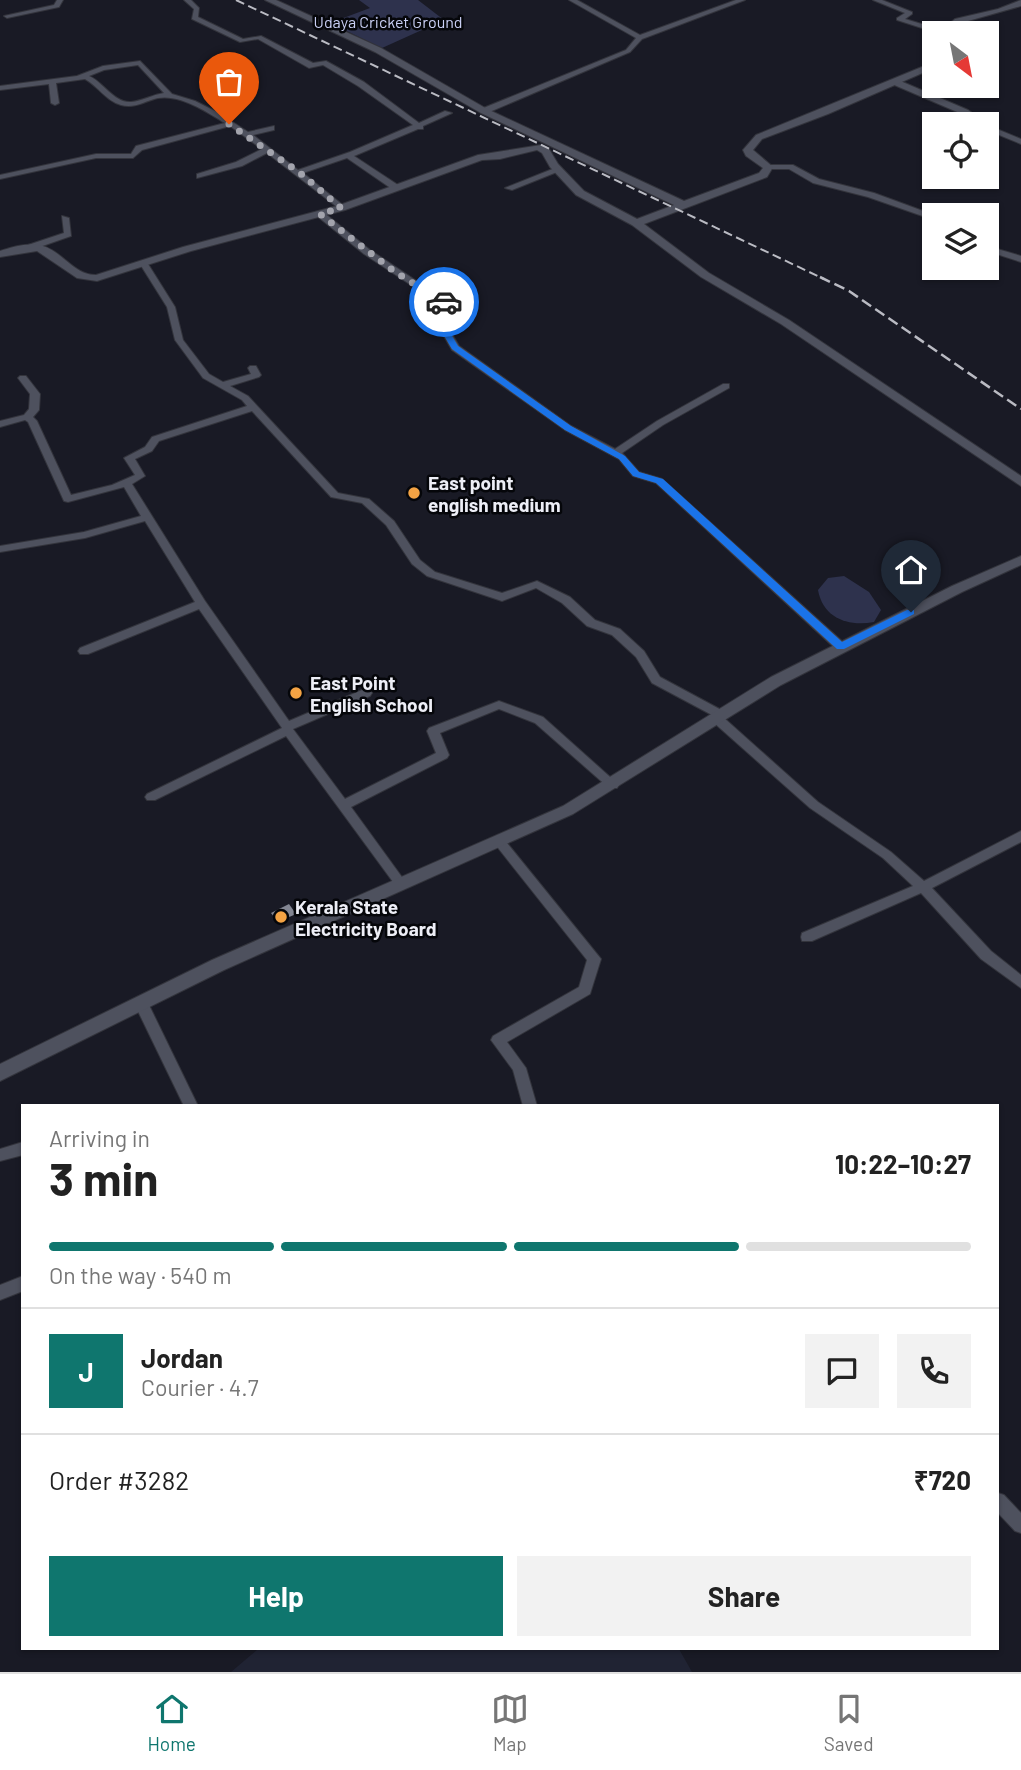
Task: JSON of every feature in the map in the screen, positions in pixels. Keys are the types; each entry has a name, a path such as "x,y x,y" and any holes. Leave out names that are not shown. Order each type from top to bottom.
{"street":[{"path":"7,16 57,6 60,0"},
{"path":"187,0 197,9 194,18 242,41 259,37 312,66 324,62 361,84 420,127"},
{"path":"572,0 640,38"},
{"path":"484,111 628,51 640,38 742,0"},
{"path":"876,0 910,13 899,19 922,26"},
{"path":"277,1 378,50 484,111 683,205"},
{"path":"974,21 1021,3"},
{"path":"0,88 52,83 103,68 140,64 170,96"},
{"path":"922,70 759,137 750,144 749,155 768,167 790,167 816,180 871,195 922,214"},
{"path":"79,77 90,78 121,103 129,104 156,95 201,104 299,172 341,208"},
{"path":"895,82 965,112"},
{"path":"52,83 55,103"},
{"path":"299,172 349,156 447,113"},
{"path":"0,177 96,156 133,156 139,148 229,124"},
{"path":"244,135 271,128"},
{"path":"999,132 1021,142"},
{"path":"28,248 46,251 82,278 89,279 187,249 341,208 481,157 499,156 533,147 546,151 558,170 580,193 636,223 705,275 785,322 1021,482"},
{"path":"200,176 239,164 267,150"},
{"path":"349,156 395,187"},
{"path":"636,223 763,175 768,167"},
{"path":"509,188 558,170"},
{"path":"320,214 367,252 454,310 441,324 455,348 568,428 615,454 636,474 659,481 672,491 841,647"},
{"path":"0,254 28,248 68,234 65,218"},
{"path":"999,252 1021,259"},
{"path":"144,264 171,307 179,340 206,376 254,407 335,495 365,501 390,523 416,562 430,574 441,580 502,597 537,584 566,600 591,623 616,632 640,654 656,680 718,717 814,805 863,835 923,887 986,955 1021,983"},
{"path":"223,385 257,375 253,368"},
{"path":"0,424 27,416 34,410 35,394 23,378"},
{"path":"615,454 660,423 726,386"},
{"path":"27,416 68,499 106,487 127,485 140,476 129,458 149,449 155,439 254,407"},
{"path":"127,485 145,518 201,604 287,729 400,883"},
{"path":"0,549 85,535 145,518"},
{"path":"0,1073 142,1005 218,965 325,920 400,883 568,810 613,785 718,717 841,647 1021,560"},
{"path":"84,651 201,604"},
{"path":"150,797 366,693"},
{"path":"343,806 443,755 433,731 499,705 539,720 613,785"},
{"path":"807,937 923,887 1021,836"},
{"path":"499,841 594,959 585,990 498,1040 519,1068 529,1104"},
{"path":"142,1005 190,1104"},
{"path":"0,1156 21,1150"},
{"path":"0,1293 21,1284"},
{"path":"999,1502 1021,1525"}],"shaded area":[{"path":"257,1650 680,1650 692,1672 231,1672"}],"green space":[{"name":"Udaya Cricket Ground","path":"359,0 418,0 444,20 382,48 330,23 370,8"},
{"path":"844,576 869,592 881,610 874,622 846,621 825,608 818,590 828,578"}],"building":[{"name":"Kerala State Electricity Board","path":"289,904 296,914 278,922 271,913"}],"railway":[{"path":"236,0 824,279"},
{"path":"820,277 849,291 1021,409"}],"way so far":[{"path":"229,124 299,172 341,208 320,214 334,227 395,272 444,302"}],"place":[{"name":"East point english medium","path":"414,493"},
{"name":"East Point English School","path":"296,693"},
{"name":"Kerala State Electricity Board","path":"281,917"}],"route":[{"path":"444,302 454,310 441,324 455,348 568,428 622,457 636,474 659,481 716,529 841,647 911,612"}]}
